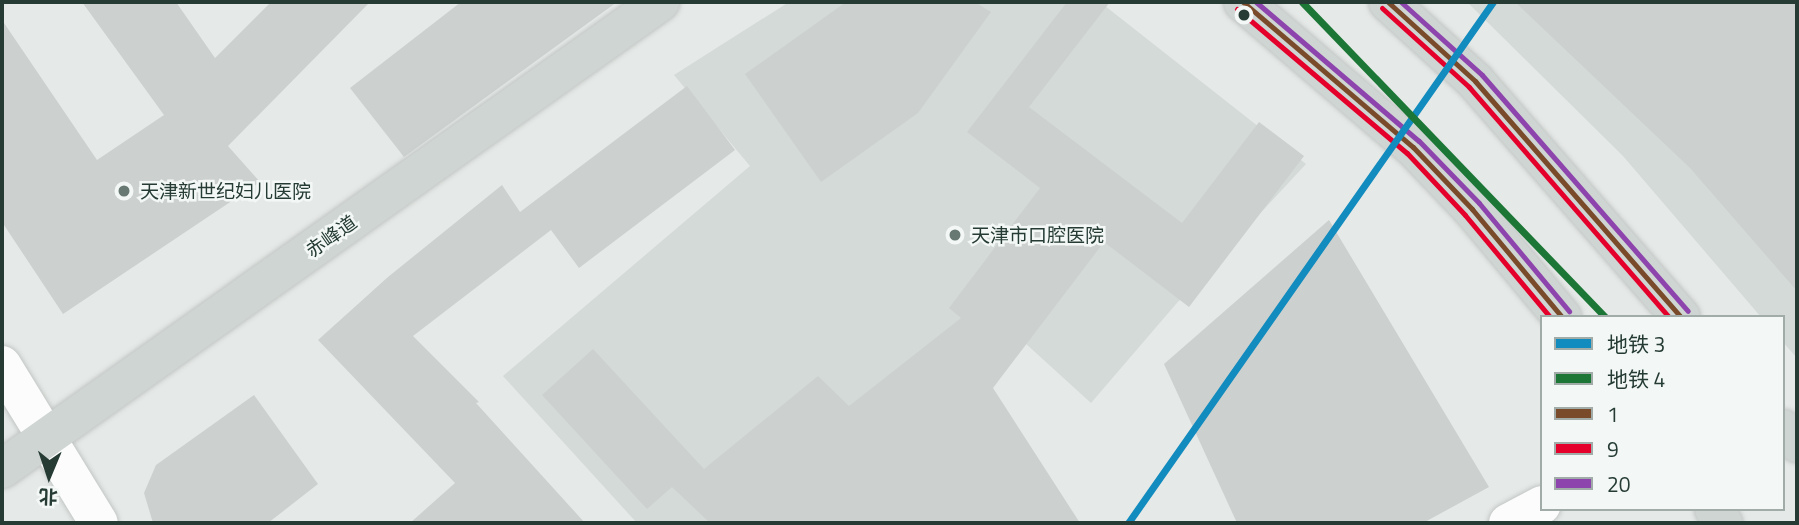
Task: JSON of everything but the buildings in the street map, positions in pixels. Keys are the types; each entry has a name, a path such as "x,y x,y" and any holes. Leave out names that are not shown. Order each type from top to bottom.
{"main road":[{"name":"赤峰道","path":"2,469 660,2"},
{"path":"1244,2 1413,147 1472,209 1560,315"},
{"path":"1388,2 1475,81 1679,315"}],"street":[{"path":"2,366 99,523"},
{"path":"1508,523 1540,506"}],"shaded area":[{"name":"天津市口腔医院","path":"789,2 1100,2 1306,164 1176,304 1091,403 1014,333 760,523 637,523 503,376 750,166 674,75"},
{"path":"1467,2 1797,2 1797,358 1785,344 1785,315 1759,315 1623,156"}],"metro line":[{"name":"4","path":"1302,2 1603,315"},
{"name":"3","path":"1128,523 1493,2"}],"transit line":[{"name":"1","path":"1243,2 1413,147 1472,209 1560,315"},
{"name":"20","path":"1256,2 1419,141 1479,203 1569,311"},
{"name":"1","path":"1388,2 1475,81 1679,315"},
{"name":"20","path":"1401,2 1482,75 1688,311"},
{"name":"9","path":"1382,8 1469,87 1667,315"},
{"name":"9","path":"1237,9 1407,153 1465,215 1548,315"}],"place":[{"name":"天津新世纪妇儿医院","path":"124,191"},
{"name":"天津市口腔医院","path":"955,235"}]}
